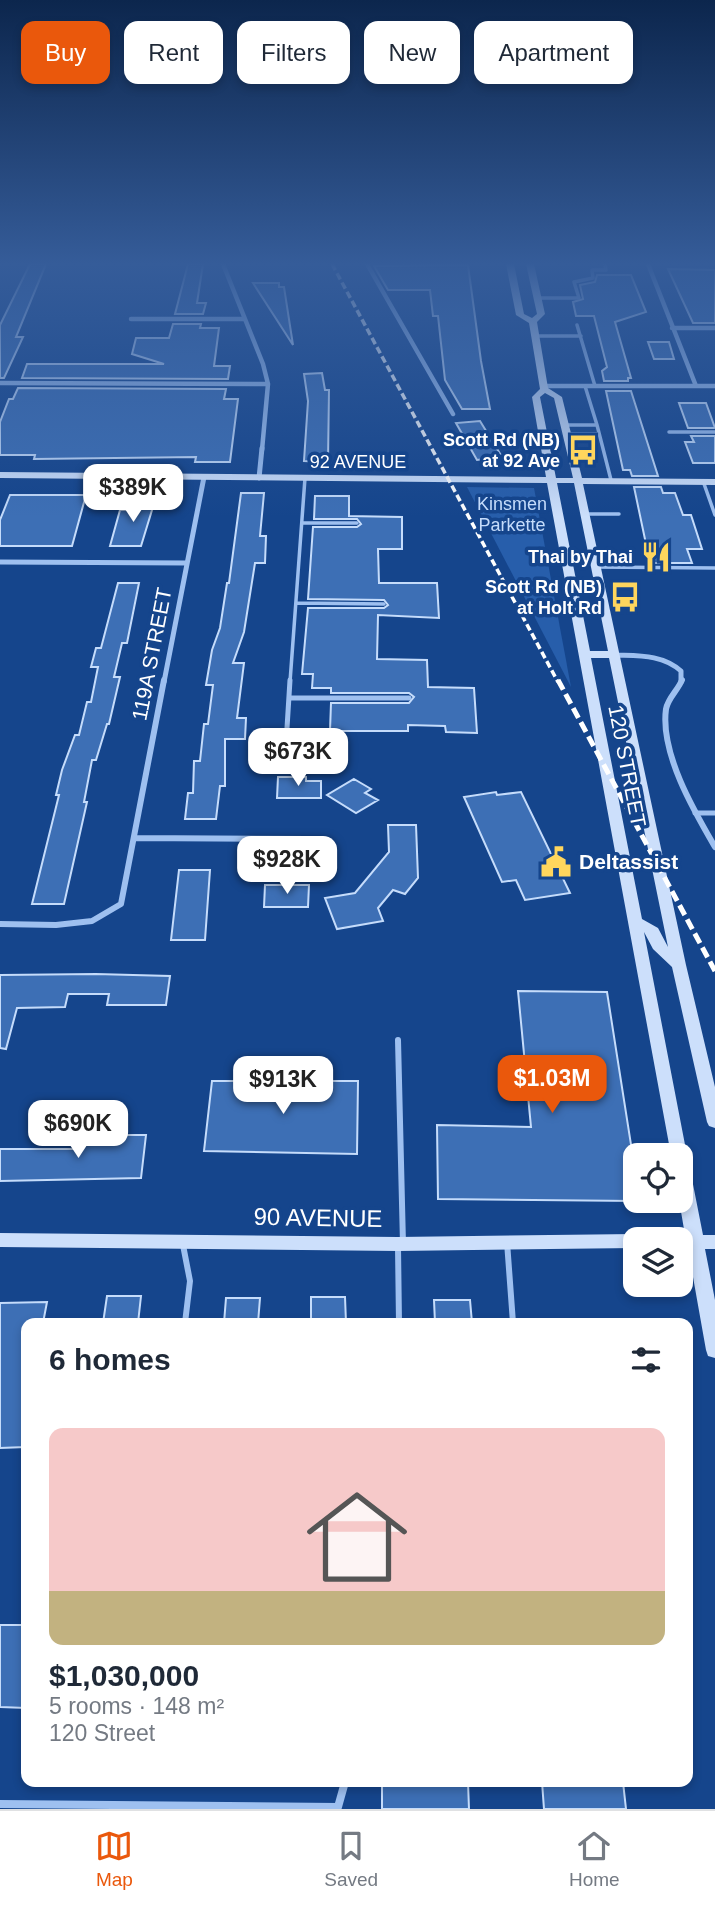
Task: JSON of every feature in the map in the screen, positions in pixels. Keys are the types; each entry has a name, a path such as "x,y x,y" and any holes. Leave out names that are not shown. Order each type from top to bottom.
{"main road":[{"name":"120 STREET","path":"537,348 544,387 558,397 567,430 679,965 715,1122"},
{"name":"120 STREET","path":"544,387 536,397 550,479 677,1143"},
{"name":"92 AVENUE","path":"0,475 715,482"},
{"path":"583,654 614,655"},
{"path":"634,921 653,931 658,946 679,965"},
{"name":"90 AVENUE","path":"0,1240 401,1244 623,1241"},
{"path":"693,1242 715,1242"},
{"path":"693,1262 715,1350"}],"street":[{"path":"256,348 268,383 259,478"},
{"path":"414,348 453,414"},
{"path":"680,348 696,386"},
{"path":"0,383 268,383"},
{"path":"544,387 715,386"},
{"name":"119A STREET","path":"0,924 57,925 92,920 121,904 204,477"},
{"path":"0,562 187,563"},
{"path":"614,655 660,658 675,665 683,674 682,683 667,706 666,722 678,774 695,813 715,847"},
{"path":"134,838 307,838"}],"lane":[{"path":"584,348 595,386"},
{"path":"585,386 611,480"},
{"path":"567,430 597,425"},
{"path":"567,430 599,434"},
{"path":"669,432 715,432"},
{"path":"286,728 305,478"},
{"path":"703,481 715,515"},
{"path":"584,514 619,514"},
{"path":"302,523 357,523"},
{"path":"595,567 715,568"},
{"path":"296,603 384,604"},
{"path":"289,698 410,698"},
{"path":"695,813 715,813"},
{"path":"398,1040 401,1244 399,1318"},
{"path":"506,1241 513,1318"},
{"path":"182,1242 190,1281 186,1318"},
{"path":"0,1804 338,1807 344,1787"}],"green space":[{"name":"Kinsmen Parkette","path":"467,487 534,488 571,687"}],"building":[{"path":"0,348 18,348 4,378 0,378"},
{"path":"133,348 216,348 214,366 230,366 228,379 22,378 27,364 164,364 132,354"},
{"path":"442,348 479,348 490,409 462,409 445,380"},
{"path":"602,348 623,348 631,378 628,378 628,381 604,381 602,371 607,367"},
{"path":"650,348 671,348 674,359 654,359"},
{"path":"322,373 325,390 329,390 328,462 304,461 308,401 304,374"},
{"path":"18,388 226,389 224,399 238,399 230,462 195,462 196,457 34,459 35,455 0,455 0,422 9,399 13,399"},
{"path":"606,391 631,391 658,476 632,476 630,470 623,470"},
{"path":"679,403 706,403 715,428 688,428"},
{"path":"480,421 502,457 477,460 456,423"},
{"path":"691,436 715,436 715,463 693,463 685,442 694,442"},
{"path":"634,487 661,487 663,493 675,493 683,515 691,515 702,549 687,549 692,563 650,563"},
{"path":"241,493 264,493 260,536 266,536 265,563 255,563 244,632 233,663 244,663 237,718 246,718 245,739 225,739 225,786 220,786 216,819 185,819 188,793 193,793 194,761 200,761 204,724 208,724 213,685 206,685 229,583"},
{"path":"10,495 86,495 72,546 0,546 0,520"},
{"path":"315,496 349,496 349,516 402,517 402,549 378,549 379,583 437,583 439,618 378,615 377,659 427,660 428,687 474,688 477,733 446,732 445,726 408,725 408,731 330,731 331,703 409,703 414,697 409,693 331,693 331,688 312,688 313,674 302,674 308,608 384,608 388,605 384,600 308,599 313,527 357,527 361,524 357,519 314,519"},
{"path":"137,497 156,497 141,546 110,546 120,510 134,510"},
{"path":"118,583 139,583 127,643 122,643 114,677 120,677 109,724 96,760 92,760 84,802 87,802 64,904 32,904 59,795 56,795 62,770 75,735 79,735 87,702 91,702 98,667 91,667 96,648 101,648"},
{"path":"278,777 306,777 306,781 321,781 321,798 277,798"},
{"path":"354,779 371,789 365,793 378,800 356,813 327,795"},
{"path":"496,792 497,795 521,792 570,893 525,900 516,880 502,882 464,797"},
{"path":"388,825 416,825 418,878 405,894 393,890 378,908 383,921 337,929 325,898 355,893 389,852"},
{"path":"179,870 210,870 205,940 171,940"},
{"path":"265,885 309,885 308,907 264,907"},
{"path":"0,975 170,976 166,1005 107,1005 109,994 68,994 65,1007 17,1008 6,1049 0,1048"},
{"path":"518,991 607,992 631,1143 623,1143 623,1201 438,1199 437,1125 531,1127"},
{"path":"264,1074 305,1075 305,1081 358,1081 357,1154 204,1151 212,1081 263,1081"},
{"path":"82,1135 146,1135 141,1178 0,1181 0,1149 79,1149"},
{"path":"107,1296 141,1296 139,1318 104,1318"},
{"path":"311,1297 345,1297 346,1318 311,1318"},
{"path":"226,1298 260,1298 258,1318 224,1318"},
{"path":"434,1300 470,1300 472,1318 435,1318"},
{"path":"47,1302 44,1318 21,1318 21,1447 0,1448 0,1303"},
{"path":"0,1625 21,1625 21,1708 0,1707"},
{"path":"382,1787 468,1787 469,1809 382,1809"},
{"path":"542,1787 624,1787 626,1809 544,1809"}],"railway":[{"path":"378,348 558,682"},
{"path":"558,680 715,971"}],"place":[{"name":"Scott Rd (NB) at 92 Ave","path":"583,450"},
{"name":"Thai by Thai","path":"656,557"},
{"name":"Scott Rd (NB) at Holt Rd","path":"625,597"},
{"name":"Deltassist","path":"556,862"}]}
